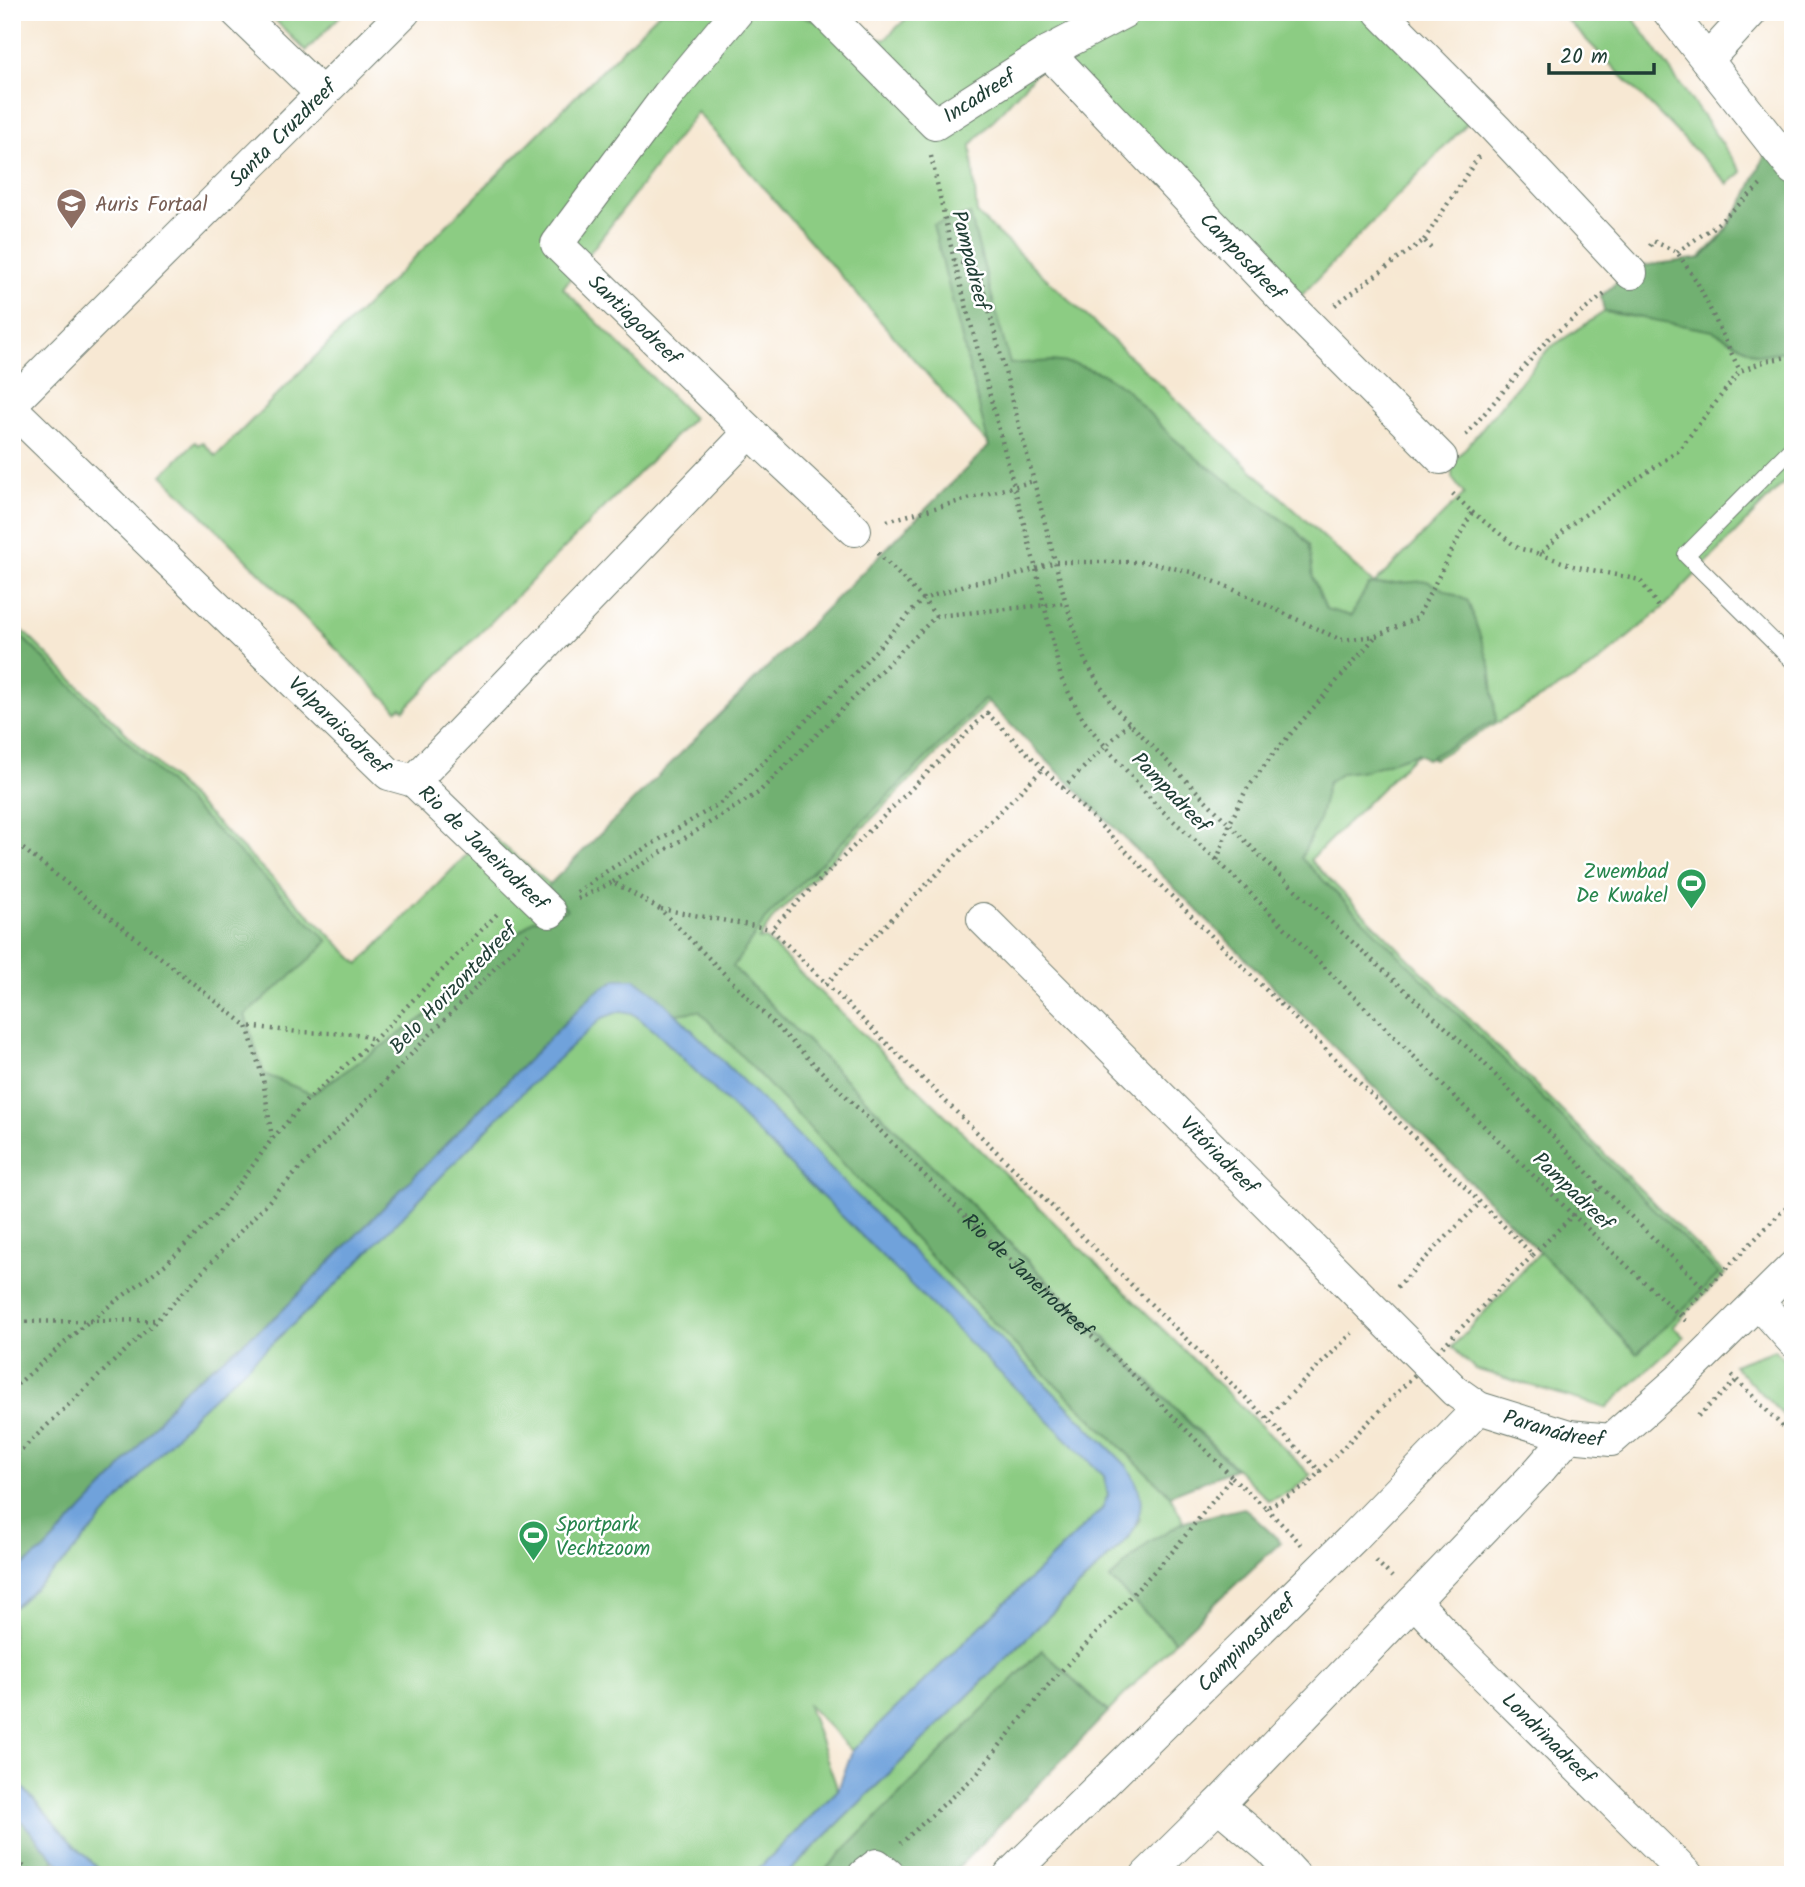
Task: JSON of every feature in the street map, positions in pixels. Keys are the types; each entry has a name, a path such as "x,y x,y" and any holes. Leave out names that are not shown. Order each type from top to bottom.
{"street":[{"path":"237,12 321,93"},
{"name":"Santa Cruzdreef","path":"12,403 404,12"},
{"name":"Santiagodreef","path":"737,12 668,95 557,244 855,530"},
{"name":"Incadreef","path":"824,12 935,124 1048,52 1124,12"},
{"path":"1380,12 1496,129 1631,273"},
{"path":"1669,12 1790,166"},
{"path":"1707,60 1751,12"},
{"name":"Camposdreef","path":"1048,52 1308,324 1441,458"},
{"name":"Valparaisodreef","path":"12,409 389,774 414,781 750,432"},
{"name":"Rio de Janeirodreef","path":"414,781 550,912"},
{"name":"Vitóriadreef","path":"983,919 1467,1399"},
{"name":"Paranádreef","path":"1467,1399 1569,1436 1611,1440 1710,1350 1793,1267"},
{"path":"1759,1303 1793,1341"},
{"name":"Campinasdreef","path":"1010,1875 1354,1538 1467,1399"},
{"path":"1147,1875 1218,1805 1535,1475 1569,1436"},
{"name":"Londrinadreef","path":"1414,1601 1464,1655 1687,1875"},
{"path":"1218,1805 1270,1849 1294,1875"}],"lane":[{"path":"1793,447 1686,555 1793,661"}],"path":[{"name":"Pampadreef","path":"935,124 931,161 954,260 1036,569 1061,678 1084,721 1158,807 1217,860 1573,1215 1682,1314"},
{"path":"1308,324 1424,240 1496,129"},
{"path":"1677,252 1715,226 1790,166"},
{"path":"1424,240 1434,252"},
{"path":"1658,606 1640,580 1573,566 1517,548 1472,512 1430,470 1475,428 1548,339 1631,273 1653,241 1677,252 1697,282 1740,371"},
{"path":"954,260 978,269 1066,603 1085,661 1113,706 1274,870 1481,1060 1601,1187 1706,1290"},
{"path":"1540,554 1573,523 1678,451 1740,371 1766,361 1793,356"},
{"path":"936,616 923,599 855,530 1034,481"},
{"path":"1055,562 1146,562 1191,572 1341,640 1377,636 1417,618 1472,512"},
{"name":"Belo Horizontedreef","path":"12,1459 157,1320 304,1164 550,912 607,871 722,802 854,674 923,599 971,583 1010,577 1055,562"},
{"path":"613,882 758,793 936,616 1066,603"},
{"path":"1217,860 1245,790 1377,636"},
{"path":"1063,789 1129,723"},
{"path":"826,984 1043,769"},
{"path":"12,840 247,1026 298,1032 356,1034 375,1039"},
{"name":"Rio de Janeirodreef","path":"550,912 613,882 660,909 953,1203 1132,1374 1323,1567"},
{"path":"12,1389 88,1322 167,1263 193,1238 218,1213 272,1139 307,1100 375,1039 524,887"},
{"path":"660,909 771,929"},
{"path":"247,1026 263,1079 272,1139"},
{"path":"1533,1255 1601,1187"},
{"path":"1793,1199 1682,1314 1737,1380 1793,1437"},
{"path":"12,1322 157,1320"},
{"path":"1698,1416 1737,1380"},
{"path":"1266,1508 1307,1486 1320,1471"},
{"path":"877,1871 976,1775 1050,1683 1172,1552 1232,1477"},
{"path":"1354,1538 1414,1601"},
{"path":"12,1856 33,1875"}],"green space":[{"path":"267,12 344,12 306,51"},
{"path":"660,12 786,12 884,40 913,12 1361,12 1482,108 1294,303 1054,53 971,145 977,214 1374,584 1464,494 1452,478 1452,464 1548,349 1604,312 1640,318 1793,164 1793,473 1665,606 1589,670 1434,759 1424,753 1414,756 1310,860 1725,1274 1673,1326 1684,1337 1606,1408 1475,1369 1452,1347 1540,1252 1637,1354 1641,1351 991,699 774,917 759,939 766,939 1311,1475 1292,1491 1269,1501 737,971 1008,1338 1170,1495 1184,1522 1149,1542 1110,1579 1175,1641 1108,1712 1042,1650 820,1875 786,1875 1129,1538 1140,1519 1104,1476 1108,1495 1102,1509 852,1751 807,1704 838,1790 752,1875 105,1875 67,1838 12,1775 12,1609 66,1559 12,1579 12,620 359,964 488,833 553,887 995,446 987,437 989,445 697,112 563,288 693,418 404,710 401,707 397,710 162,475 195,442 198,445 202,442 216,456"},
{"path":"1559,12 1629,12 1742,172 1728,184"},
{"path":"1793,136 1793,350 1758,355 1713,331 1604,311 1601,296 1634,267 1702,258 1718,242 1746,197 1765,155"},
{"path":"970,214 1010,364 1052,361 1075,364 1103,374 1126,389 1171,436 1199,460 1295,529 1309,545 1313,578 1326,609 1351,616 1368,585 1427,581 1468,601 1490,665 1496,720 1427,759 1417,753 1367,770 1342,773 1328,783 1319,820 1301,858 1719,1274 1637,1354 1540,1252 985,699 767,917 733,967 1235,1469 1170,1495 1008,1338 699,1011 676,1014 657,995 617,979 593,994 279,1314 181,1392 113,1478 44,1550 12,1574 12,627 328,941 245,1015 264,1074 312,1094 427,1015 533,920 567,910 547,887 989,446 933,225"},
{"path":"1775,1350 1793,1367 1793,1425 1733,1365"},
{"path":"1244,1508 1281,1542 1175,1641 1110,1579 1149,1542 1184,1522"},
{"path":"1042,1650 1108,1712 951,1875 820,1875"},
{"path":"12,1810 52,1856 60,1875 12,1875"}],"water":[{"path":"617,979 635,979 657,995 1127,1466 1140,1493 1138,1518 1129,1537 786,1875 752,1875 838,1790 852,1751 1102,1509 1108,1495 1104,1476 656,1032 632,1013 621,1011 602,1018 526,1089 336,1285 196,1413 64,1562 12,1609 12,1574 44,1550 113,1478 181,1392 279,1314 593,994"},
{"path":"12,1775 67,1838 105,1875 72,1875 52,1856 12,1810"}],"place":[{"name":"Auris Fortaal","path":"72,231"},
{"name":"Zwembad De Kwakel","path":"1691,910"},
{"name":"Sportpark Vechtzoom","path":"533,1563"}]}
